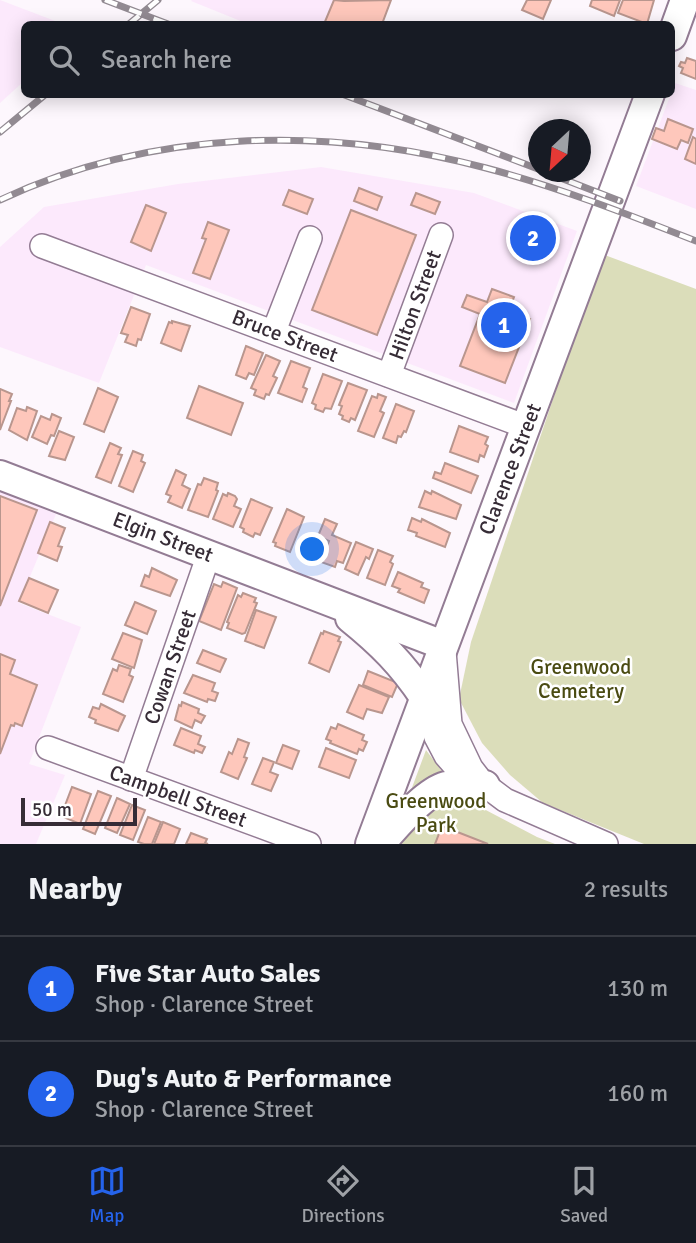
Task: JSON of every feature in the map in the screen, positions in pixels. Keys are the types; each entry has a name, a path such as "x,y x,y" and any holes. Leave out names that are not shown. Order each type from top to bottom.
{"main road":[{"path":"675,26 685,0"},
{"name":"Clarence Street","path":"370,844 649,98"},
{"name":"Elgin Street","path":"0,475 443,645"},
{"name":"Elgin Street","path":"326,600 381,642 406,670 424,697"},
{"path":"380,844 435,790 448,785 485,785"}],"street":[{"name":"Hilton Street","path":"389,375 441,235"},
{"path":"274,331 310,238"},
{"name":"Bruce Street","path":"42,246 527,427"},
{"name":"Cowan Street","path":"131,779 209,555"},
{"path":"443,645 450,724 471,768 485,785"},
{"path":"424,697 436,737 446,757 461,773 485,785 505,800 606,844"},
{"name":"Campbell Street","path":"48,748 309,844"}],"shaded area":[{"path":"0,0 55,21 21,21 21,84 0,103"},
{"path":"391,0 384,21 241,21 191,1"},
{"path":"675,83 696,90 696,209 636,186 669,98 675,98"},
{"path":"321,167 474,193 577,231 514,403 146,265 99,383 0,347 0,247 44,207 178,184"},
{"path":"0,491 56,514 19,603 81,627 29,764 65,775 36,844 0,844"}],"green space":[{"name":"Greenwood Cemetery","path":"602,254 696,289 696,844 644,844 543,803 510,775 482,743 459,699 471,642"},
{"name":"Greenwood Park","path":"426,750 461,797 555,844 391,844"}],"building":[{"path":"334,0 391,0 383,21 325,21"},
{"path":"527,0 551,0 543,19 522,10"},
{"path":"592,0 620,0 614,16 590,6"},
{"path":"623,0 654,0 648,21 639,21 618,13"},
{"path":"687,58 696,61 696,79 681,73 683,68 679,66 681,62 685,63"},
{"path":"668,119 693,129 688,143 681,140 677,149 652,139 656,128 664,131"},
{"path":"693,137 696,139 696,164 685,159"},
{"path":"359,188 382,197 377,210 354,201"},
{"path":"289,190 313,199 307,214 283,205"},
{"path":"416,193 440,202 435,214 411,205"},
{"path":"146,205 166,213 151,251 131,242"},
{"path":"351,210 416,235 377,335 312,310"},
{"path":"517,221 550,234 542,252 510,239"},
{"path":"208,222 229,230 210,279 193,273 206,239 202,238"},
{"path":"492,289 514,297 509,310 530,319 505,383 460,366 480,314 462,307 467,295 487,302"},
{"path":"131,307 150,314 141,340 138,339 136,346 125,342 128,335 121,333"},
{"path":"169,322 190,326 181,351 161,343"},
{"path":"246,346 263,353 254,375 249,373 246,379 236,375"},
{"path":"266,355 280,361 273,376 277,378 269,395 266,394 264,399 254,395 256,390 251,388"},
{"path":"291,361 310,368 303,387 307,389 302,402 278,393"},
{"path":"323,374 342,381 331,409 325,408 323,412 315,409 316,405 312,403"},
{"path":"348,383 367,390 355,420 351,418 349,422 339,414 342,406 339,405"},
{"path":"199,386 243,403 231,435 187,418"},
{"path":"98,388 118,397 104,432 84,424"},
{"path":"0,389 12,394 0,430"},
{"path":"378,394 386,397 380,411 384,413 374,437 358,431 372,396 377,398"},
{"path":"396,404 414,411 406,432 404,431 401,437 398,436 396,443 383,438"},
{"path":"27,407 37,411 27,440 9,430 17,408 26,411"},
{"path":"52,414 61,418 54,436 51,435 47,444 32,437 41,416 50,420"},
{"path":"459,426 488,437 484,457 480,455 478,462 450,452"},
{"path":"59,431 74,437 65,460 49,456"},
{"path":"110,443 121,448 118,454 122,455 111,483 96,477"},
{"path":"133,451 143,455 141,461 145,463 133,492 119,486"},
{"path":"445,463 478,476 471,493 433,478 435,472 441,474"},
{"path":"176,470 186,475 182,485 190,489 182,508 168,502 171,496 166,494"},
{"path":"204,478 218,483 218,491 208,517 188,510 198,484 201,485"},
{"path":"425,491 431,494 432,491 461,505 456,519 419,507"},
{"path":"228,493 237,499 234,506 241,509 233,527 213,519 223,494 227,496"},
{"path":"0,496 37,510 0,606"},
{"path":"251,499 272,508 260,535 255,533 253,537 243,532 244,529 240,527"},
{"path":"287,509 304,517 290,552 275,546 276,543 273,542"},
{"path":"412,518 421,522 422,519 450,533 445,547 416,536 417,533 408,530"},
{"path":"325,519 337,524 332,535 351,543 343,563 337,561 335,567 321,562 329,541 318,536"},
{"path":"50,522 65,528 58,546 62,547 57,561 38,553"},
{"path":"356,542 373,549 358,575 345,569"},
{"path":"378,550 393,556 390,562 393,564 385,585 367,578"},
{"path":"152,568 177,580 170,596 141,586 145,575 149,577"},
{"path":"398,572 423,583 421,587 429,590 424,603 398,592 400,589 392,586"},
{"path":"29,578 58,590 48,613 19,601"},
{"path":"223,582 237,588 221,630 199,621 214,584 221,587"},
{"path":"243,593 256,598 254,602 257,603 245,633 242,634 227,628 227,622 238,595 241,597"},
{"path":"135,602 156,611 147,634 125,625"},
{"path":"256,610 276,617 264,648 245,641"},
{"path":"324,631 340,637 338,641 341,642 329,672 309,663"},
{"path":"123,633 142,640 134,668 112,659"},
{"path":"203,650 226,659 220,672 197,663"},
{"path":"0,654 15,660 10,674 37,685 22,726 15,723 14,726 11,725 0,754"},
{"path":"119,665 131,669 129,675 133,677 123,702 103,694 113,669 117,671"},
{"path":"368,671 398,683 392,697 363,685"},
{"path":"193,675 215,683 212,691 218,693 215,701 208,699 207,702 184,693"},
{"path":"359,685 389,697 382,713 367,709 363,719 347,712"},
{"path":"182,702 199,709 198,713 205,716 201,723 195,720 192,728 175,720"},
{"path":"101,704 125,716 118,731 95,723 96,720 89,717 93,707 99,709"},
{"path":"338,724 364,735 362,740 367,742 363,751 359,749 357,754 326,739 331,727 336,729"},
{"path":"181,728 201,736 198,744 205,747 202,753 195,750 194,753 174,745"},
{"path":"238,739 249,743 244,757 247,758 238,779 221,772"},
{"path":"283,745 299,751 292,769 276,763"},
{"path":"326,748 356,760 349,778 319,767"},
{"path":"263,758 274,762 270,772 278,775 271,791 252,784"},
{"path":"72,787 91,794 80,824 61,816"},
{"path":"98,791 111,796 95,834 83,829"},
{"path":"117,798 130,804 117,833 105,828"},
{"path":"132,805 145,810 133,840 120,835"},
{"path":"148,817 161,822 152,844 144,844 138,842"},
{"path":"163,822 180,829 174,844 154,844"},
{"path":"442,826 488,844 435,844"},
{"path":"191,833 207,839 205,843 208,844 186,844"}],"railway":[{"path":"105,0 160,21"},
{"path":"133,21 158,0"},
{"path":"0,132 41,98"},
{"path":"352,98 528,165"},
{"path":"0,200 58,176 117,159 178,147 240,141 302,141 364,145 425,154 486,168 566,192 696,241"},
{"path":"571,182 620,201"}],"place":[{"name":"Dug's Auto & Performance","path":"533,238"},
{"name":"Five Star Auto Sales","path":"504,325"}]}
